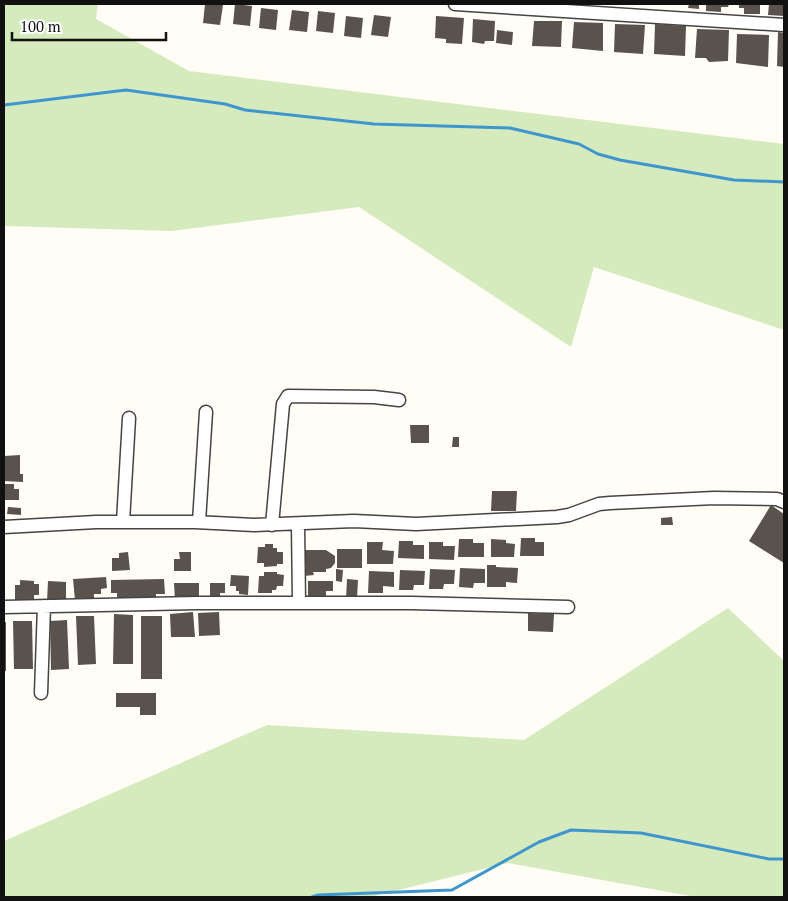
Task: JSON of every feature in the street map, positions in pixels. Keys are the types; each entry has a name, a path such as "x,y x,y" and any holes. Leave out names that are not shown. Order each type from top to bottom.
{"street":[{"path":"455,4 784,25"},
{"path":"272,525 283,404 288,396 374,397 399,400"},
{"path":"199,522 206,412"},
{"path":"123,522 129,418"},
{"path":"4,527 123,522 199,522 254,526 354,522 416,524 557,517 569,515 599,504 639,500 714,498 777,499 784,502"},
{"path":"298,524 299,603"},
{"path":"4,606 197,603 412,603 568,607"},
{"path":"42,693 44,606"}],"green space":[{"path":"4,4 98,4 96,19 189,71 784,144 784,330 594,267 571,347 359,207 171,231 4,226"},
{"path":"728,608 784,661 784,897 696,897 508,863 370,897 4,897 4,841 267,725 524,740"}],"building":[{"path":"205,4 223,5 220,25 203,23"},
{"path":"235,4 252,6 250,26 233,24"},
{"path":"689,4 699,4 699,9 688,8"},
{"path":"706,4 729,4 728,7 721,7 721,12 706,11"},
{"path":"739,4 760,4 760,14 744,14 744,8 739,8"},
{"path":"769,4 784,4 784,16 768,15"},
{"path":"261,8 278,10 276,30 259,28"},
{"path":"292,10 309,12 307,32 289,30"},
{"path":"318,11 335,13 333,33 316,31"},
{"path":"374,15 391,17 388,37 371,35"},
{"path":"346,16 363,18 361,38 344,36"},
{"path":"436,16 464,18 462,44 446,43 446,39 435,38"},
{"path":"473,19 495,21 494,41 485,41 484,44 472,42"},
{"path":"534,21 562,21 561,47 532,46"},
{"path":"574,22 603,23 603,51 572,48"},
{"path":"615,24 645,25 643,54 614,52"},
{"path":"655,24 686,26 685,56 654,54"},
{"path":"697,29 729,30 728,61 709,62 706,58 695,58"},
{"path":"497,30 513,32 512,45 496,43"},
{"path":"778,32 784,33 784,67 777,66"},
{"path":"737,34 769,35 768,67 736,63"},
{"path":"410,425 429,425 429,443 411,443"},
{"path":"453,437 459,437 459,447 452,447"},
{"path":"20,455 20,474 23,474 23,482 4,481 4,456"},
{"path":"4,484 14,484 14,489 19,489 19,500 4,500"},
{"path":"492,491 517,491 516,511 491,511"},
{"path":"771,505 784,514 784,563 749,541"},
{"path":"8,507 21,508 21,515 7,514"},
{"path":"672,517 673,525 661,525 661,518"},
{"path":"521,538 535,538 535,542 544,542 544,556 520,556"},
{"path":"459,539 473,539 473,543 484,543 484,557 458,557"},
{"path":"491,539 506,540 506,543 515,544 514,557 491,557"},
{"path":"399,541 413,541 413,545 424,545 424,559 398,558"},
{"path":"367,542 383,542 382,550 394,551 393,564 367,564"},
{"path":"429,542 443,542 443,546 455,546 454,560 429,559"},
{"path":"265,544 273,544 273,548 277,548 277,552 283,552 283,564 264,567 264,563 257,563 258,547 265,547"},
{"path":"337,549 362,549 362,568 337,568"},
{"path":"304,550 326,550 335,556 335,563 331,568 326,569 326,572 313,572 314,575 304,576"},
{"path":"128,552 130,570 112,571 112,558 119,558 119,553"},
{"path":"179,552 191,552 191,571 174,571 174,559 180,559"},
{"path":"487,565 518,568 517,583 506,582 506,587 487,587"},
{"path":"460,568 485,569 485,583 474,583 473,588 459,587"},
{"path":"336,569 343,570 342,582 336,581"},
{"path":"430,569 455,570 454,584 444,584 443,589 429,589"},
{"path":"400,570 425,571 424,585 414,585 413,590 399,590"},
{"path":"369,571 394,572 394,587 383,586 383,593 368,593"},
{"path":"264,572 277,572 277,574 284,575 283,586 277,586 276,590 272,590 272,593 258,593 259,576 264,576"},
{"path":"231,575 249,576 248,595 239,594 239,591 236,591 236,586 230,586"},
{"path":"106,577 107,588 101,589 101,594 94,594 94,598 75,600 73,579"},
{"path":"164,579 165,594 156,594 156,601 117,601 117,593 111,593 111,580"},
{"path":"347,579 358,580 357,599 346,599"},
{"path":"20,580 34,581 34,584 39,584 39,595 34,595 31,603 15,603 15,585 20,585"},
{"path":"48,581 66,582 66,602 47,601"},
{"path":"308,581 333,581 333,591 326,591 326,599 308,599"},
{"path":"174,583 199,583 199,600 175,600"},
{"path":"210,583 225,583 225,593 220,593 220,600 210,601"},
{"path":"193,612 195,637 171,637 170,614"},
{"path":"219,612 220,635 199,636 198,613"},
{"path":"528,613 554,614 553,632 528,631"},
{"path":"114,614 133,615 133,664 113,664"},
{"path":"76,616 94,616 96,664 78,665"},
{"path":"141,616 162,616 162,679 141,679"},
{"path":"67,620 69,669 51,670 50,621"},
{"path":"13,621 32,621 33,669 14,669"},
{"path":"4,622 6,622 6,671 4,671"},
{"path":"116,693 156,693 156,715 140,715 140,707 116,707"}],"waterway":[{"path":"4,105 126,90 225,104 245,110 374,124 510,128 579,144 598,154 620,160 734,180 784,182"},
{"path":"312,897 318,895 452,890 539,842 571,830 641,833 769,859 784,859"}]}
